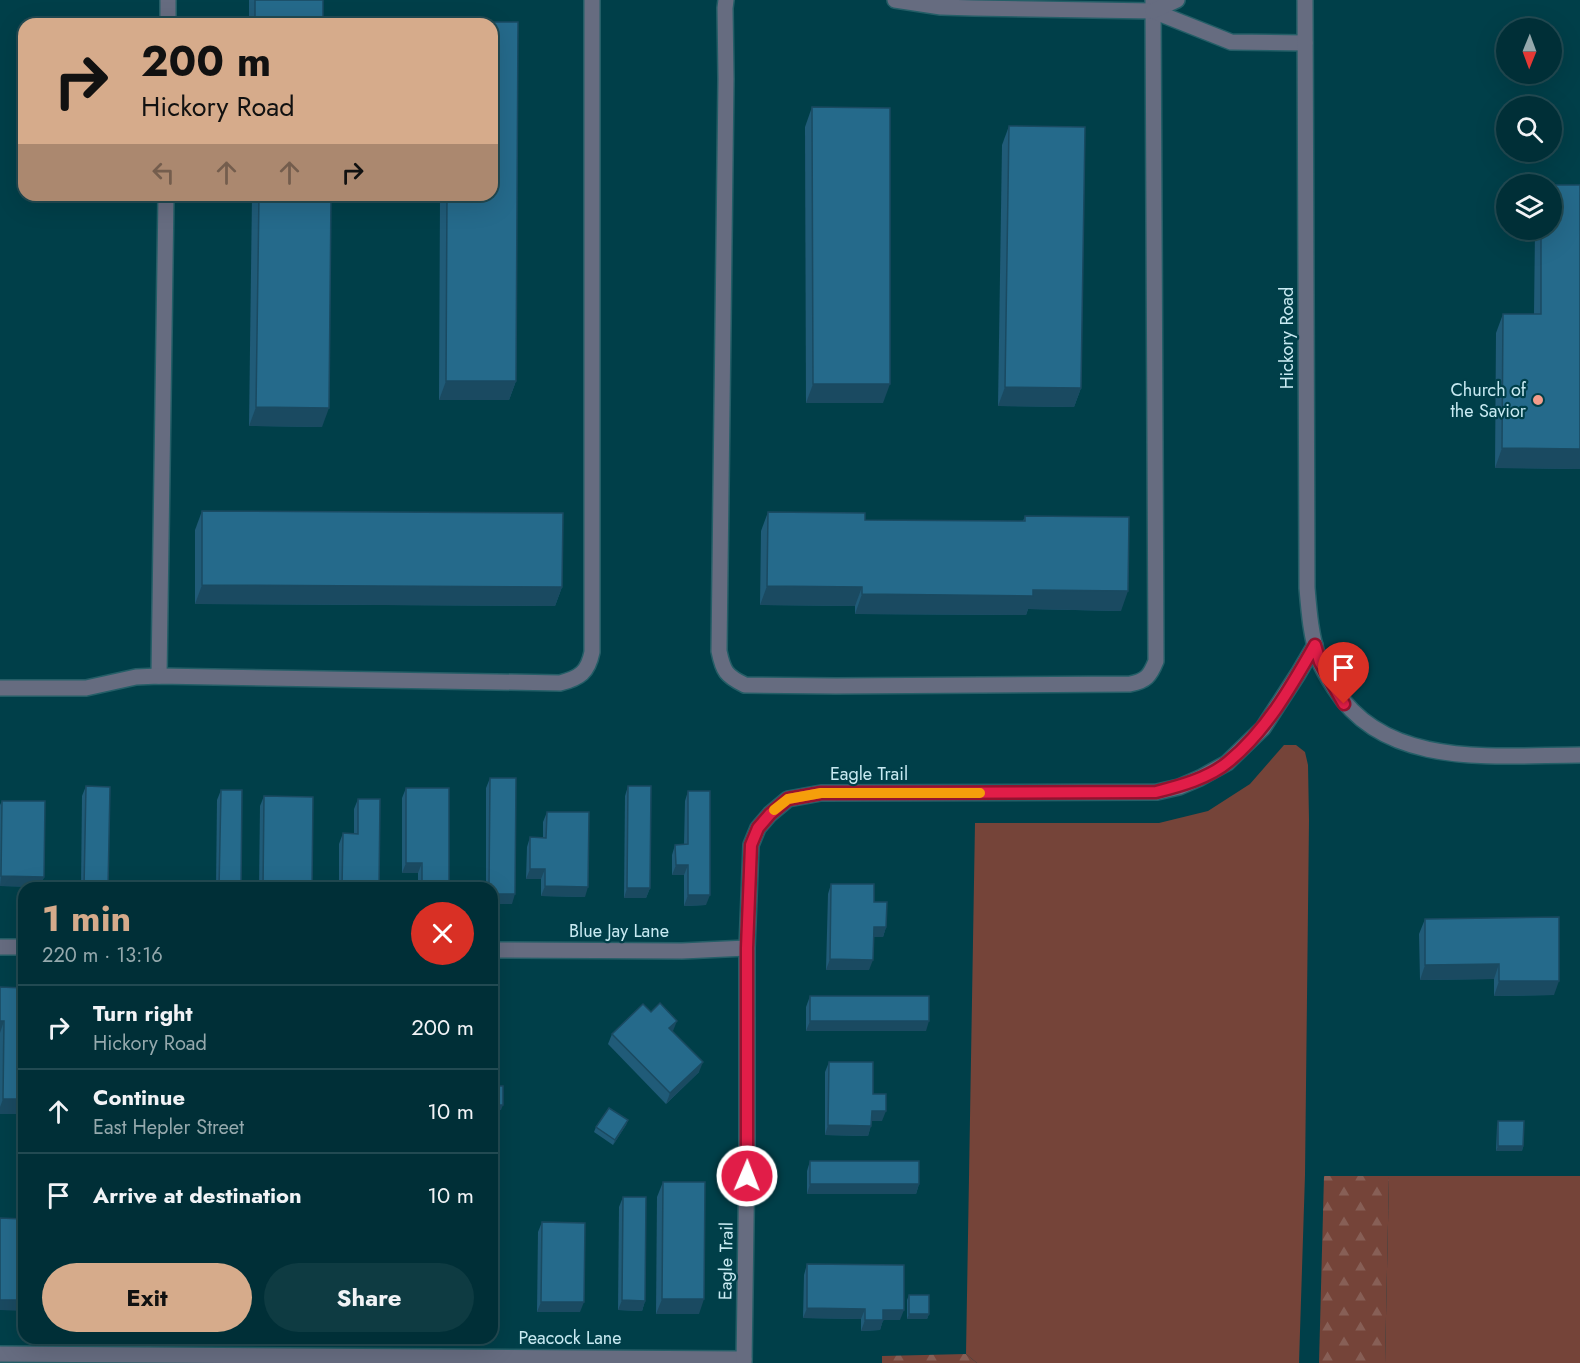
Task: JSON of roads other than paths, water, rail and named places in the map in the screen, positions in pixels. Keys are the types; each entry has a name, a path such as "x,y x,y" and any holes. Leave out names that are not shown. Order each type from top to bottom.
{"street":[{"path":"168,0 168,18"},
{"path":"0,688 86,688 136,677 159,676 560,683 574,680 584,672 590,663 592,642 592,0"},
{"path":"726,0 719,651 722,667 732,679 745,685 1130,684 1142,682 1151,673 1156,661 1153,5"},
{"path":"895,0 963,8 1153,5 1177,0"},
{"name":"Hickory Road","path":"1305,0 1307,588 1311,625 1320,662 1344,704 1372,727 1402,743 1446,754 1474,756 1580,755"},
{"path":"1153,5 1231,42 1305,42"},
{"path":"159,676 166,201"},
{"name":"Eagle Trail","path":"744,1361 747,948 751,845 758,828 788,799 821,793 1156,792 1179,787 1227,764 1263,728 1315,645"},
{"path":"0,947 18,947"},
{"name":"Blue Jay Lane","path":"498,950 682,951 747,948"},
{"name":"Peacock Lane","path":"0,1354 744,1361"}],"place":[{"name":"Church of the Savior","path":"1538,400"}]}
